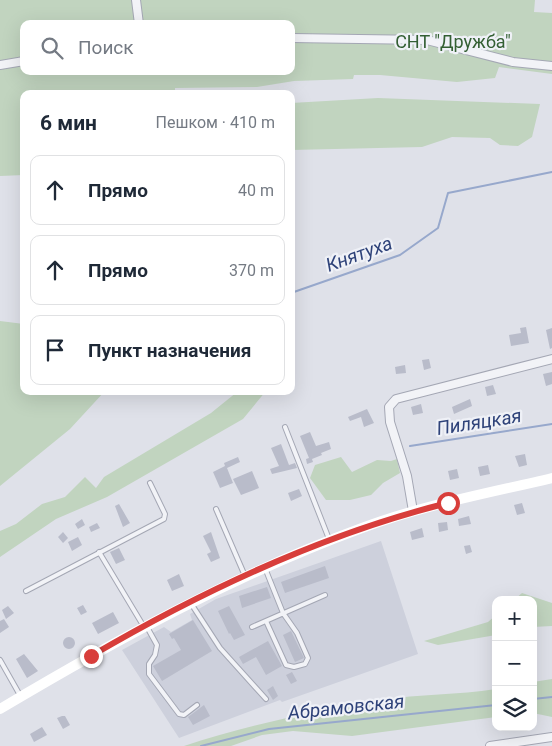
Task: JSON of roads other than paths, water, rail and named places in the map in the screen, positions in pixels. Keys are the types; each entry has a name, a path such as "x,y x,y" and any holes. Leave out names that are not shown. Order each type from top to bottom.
{"street":[{"path":"136,0 138,20"},
{"path":"295,38 427,40 513,62 552,66"},
{"path":"0,65 20,62"},
{"path":"413,511 407,476 390,422 389,407 396,399 552,359"},
{"path":"0,709 144,626 265,568 330,541 413,511 552,478"},
{"path":"490,746 552,737"}],"lane":[{"path":"285,427 330,541"},
{"path":"26,591 164,519 165,514 150,483"},
{"path":"216,509 246,577"},
{"path":"99,552 156,645 148,669 152,679 179,714 184,714 198,705"},
{"path":"265,568 283,614 297,633 308,658 305,664 294,667 286,665 266,621"},
{"path":"252,627 325,595"},
{"path":"190,603 220,648 266,699"},
{"path":"0,660 21,697"}],"waterway":[{"name":"Княтуха","path":"295,292 400,255 438,228 448,193 552,172"},
{"name":"Пиляцкая","path":"410,446 552,424"},
{"name":"Абрамовская","path":"537,699 552,697"},
{"name":"Абрамовская","path":"201,746 269,729 492,705"}],"park label":[{"name":"СНТ \"Дружба\"","path":"453,41"}]}
